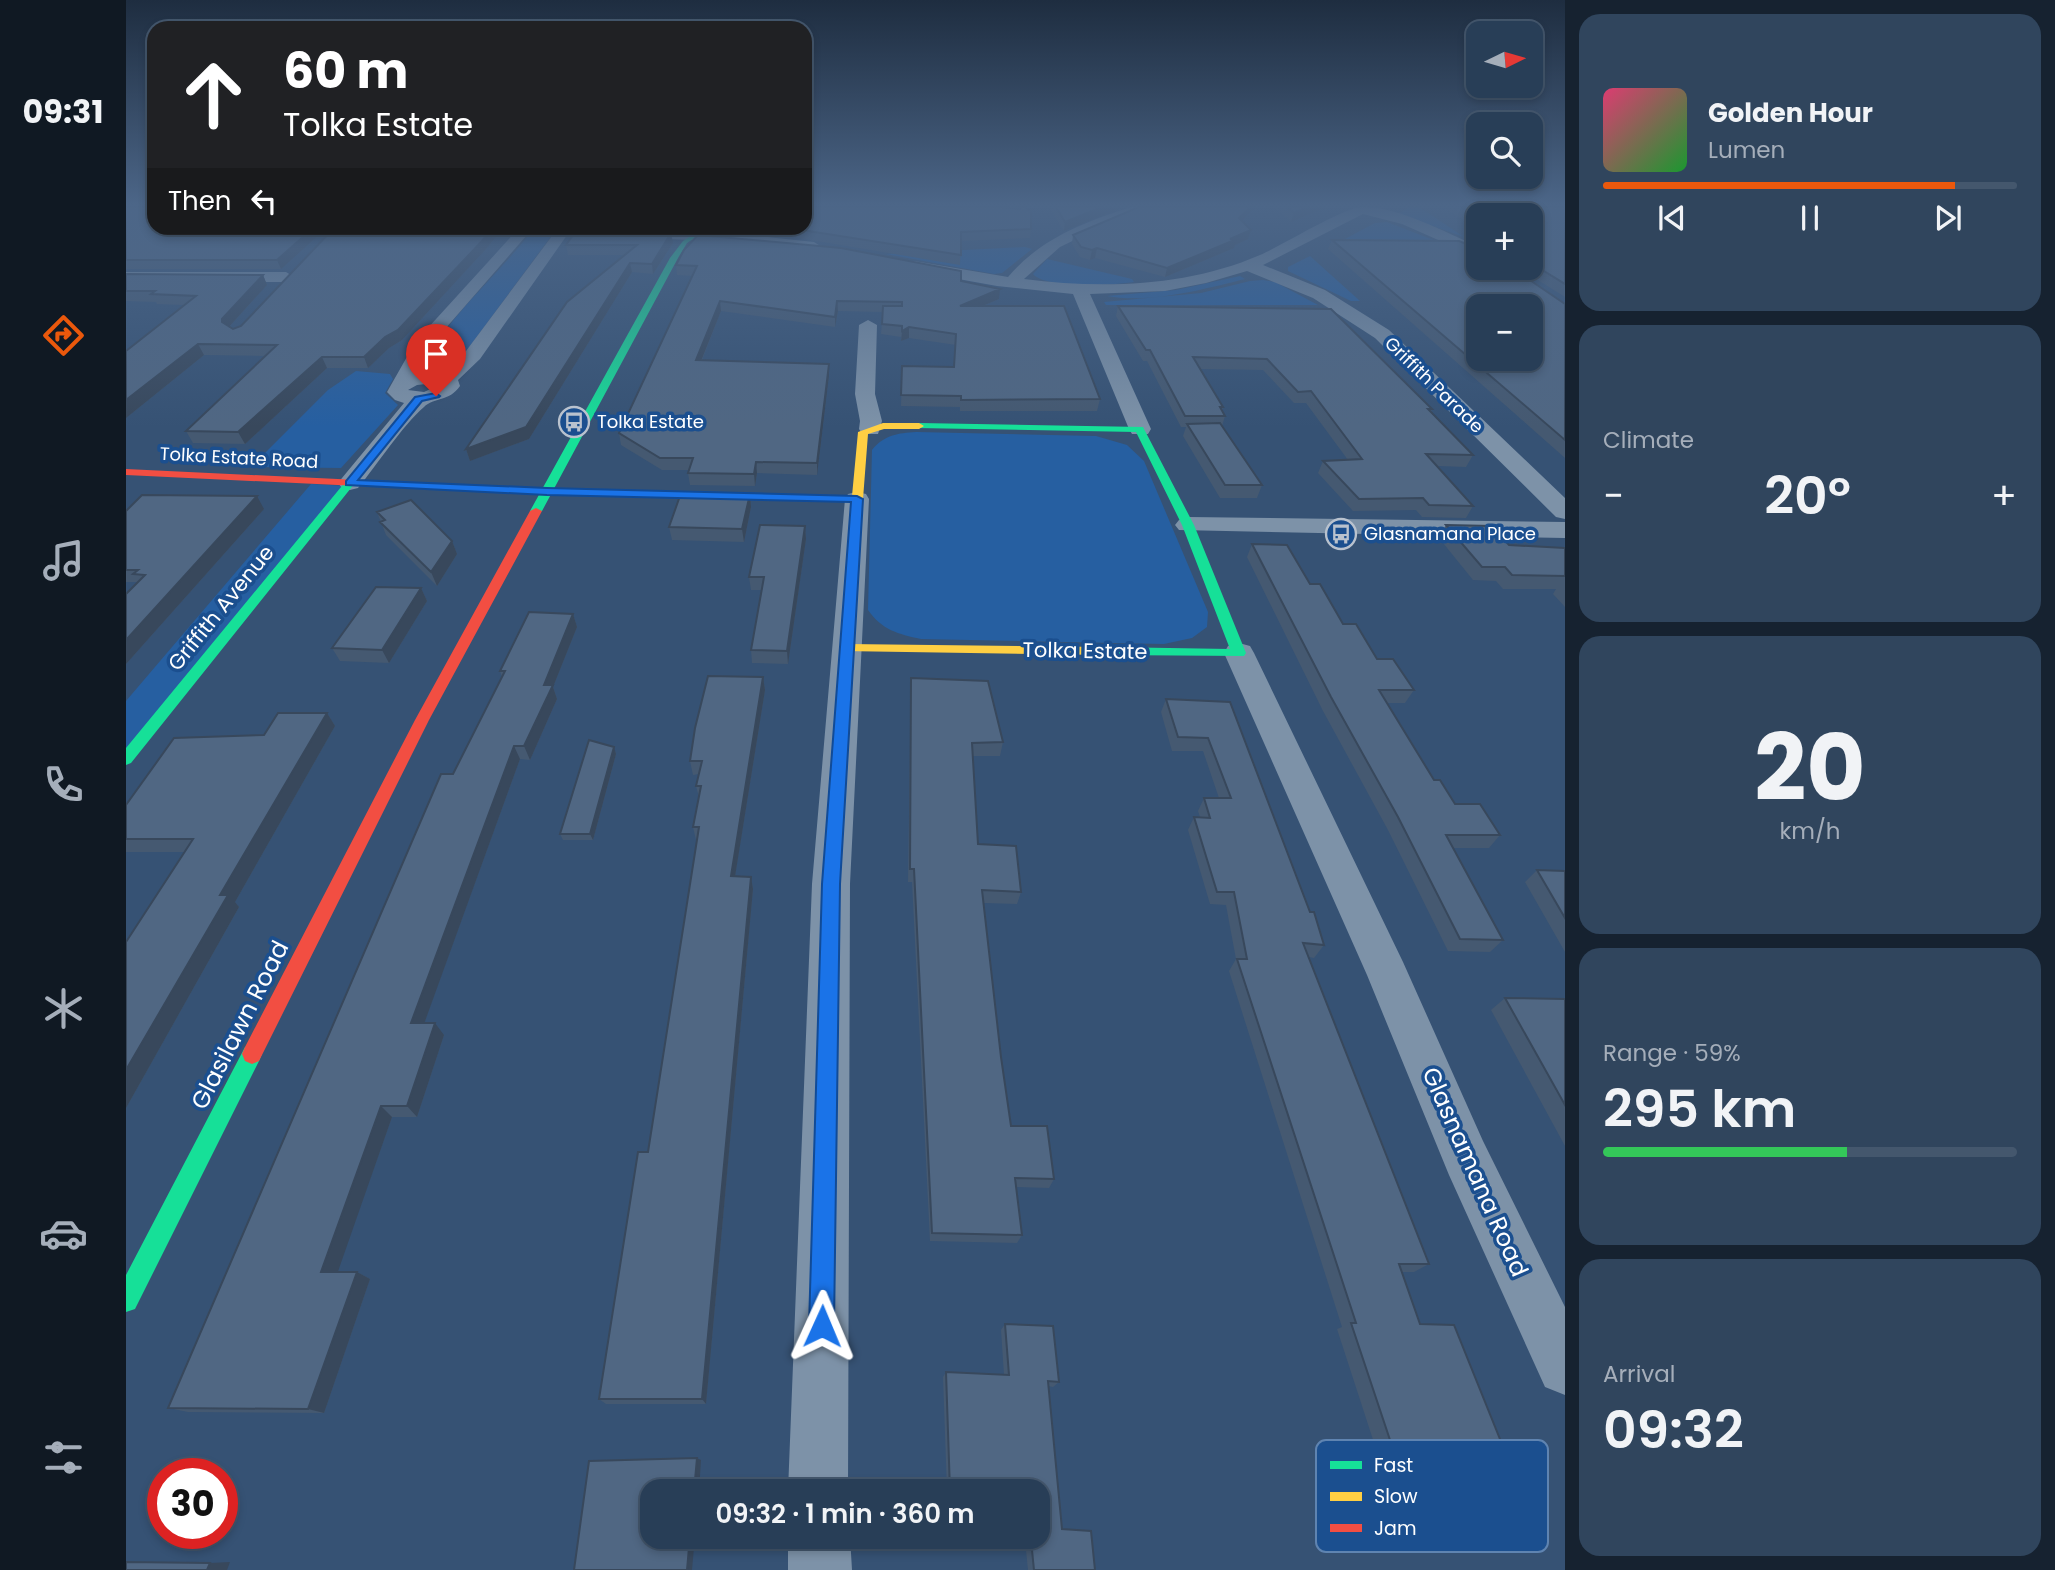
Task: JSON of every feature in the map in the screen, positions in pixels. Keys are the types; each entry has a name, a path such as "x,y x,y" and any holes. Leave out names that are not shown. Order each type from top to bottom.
{"street":[{"path":"270,295 284,280"},
{"path":"349,483 410,392 411,364 432,334 482,280"},
{"path":"435,377 455,373 473,355 527,280"},
{"path":"547,492 662,280"},
{"path":"996,280 1080,290 1168,286 1199,280"},
{"name":"Griffith Parade","path":"1289,280 1319,294 1382,334 1565,512"},
{"path":"1080,290 1140,429 1188,525 1239,653"},
{"path":"870,429 859,324 890,324"},
{"path":"410,392 436,396 447,389 450,383 411,364"},
{"path":"818,1479 831,884 863,432 883,426 1140,429"},
{"name":"Tolka Estate Road","path":"126,472 349,483"},
{"path":"349,483 547,492 857,499"},
{"name":"Griffith Avenue","path":"126,759 349,483"},
{"name":"Glasilawn Road","path":"126,1300 395,771 547,492"},
{"path":"1188,525 1565,530"},
{"name":"Tolka Estate","path":"847,648 1239,653"},
{"name":"Glasnamana Road","path":"1239,653 1388,975 1466,1157 1565,1367"},
{"path":"819,1549 820,1570"}],"shaded area":[{"path":"489,280 518,280 461,358 446,370 427,371 423,367 433,349"},
{"path":"1045,280 1134,282 1081,285"},
{"path":"1220,280 1240,280 1159,297 1107,296 1176,290"},
{"path":"1307,280 1337,280 1360,301 1351,301"},
{"path":"1250,281 1275,282 1318,305 1106,305 1104,302 1201,293"},
{"path":"356,371 390,374 393,379 385,393 398,405 341,468 251,467 328,390"},
{"path":"916,432 1096,436 1127,445 1144,461 1208,612 1207,627 1192,638 1164,644 921,639 885,627 868,610 872,450 881,441 892,436"},
{"path":"311,484 348,486 126,756 126,701"}],"building":[{"path":"126,280 258,280 222,319 222,322 233,329 241,326 284,280 445,280 398,330 385,337 364,357 322,357 238,432 186,431 277,345 198,344 126,400 126,351 196,296 126,291"},
{"path":"594,280 619,280 526,427 466,449 567,302"},
{"path":"690,280 961,280 1000,289 960,306 1064,306 1100,399 961,400 961,396 901,395 902,366 954,367 956,334 909,327 902,331 902,326 882,324 883,306 902,306 902,302 837,301 835,317 720,301 696,360 829,364 817,463 756,462 754,474 688,473 693,458 660,458 619,433"},
{"path":"1379,280 1530,280 1565,304 1565,440 1485,371 1543,371 1543,294 1466,294 1466,355"},
{"path":"1118,306 1331,309 1432,409 1428,409 1473,455 1426,454 1473,506 1429,505 1423,498 1359,499 1323,461 1362,459 1311,391 1298,392 1267,359 1193,357 1223,407 1220,407 1225,416 1185,416 1150,350 1146,350"},
{"path":"1220,423 1262,485 1225,485 1187,424"},
{"path":"681,493 750,494 742,529 669,527"},
{"path":"142,495 257,496 126,640 126,594 145,575 133,574 138,570 126,570 126,511"},
{"path":"411,500 452,541 431,572 380,522 385,520 377,512"},
{"path":"760,525 805,526 787,651 751,650 764,577 749,577"},
{"path":"1446,525 1492,526 1509,545 1565,548 1565,576 1512,575 1505,567 1482,567"},
{"path":"1252,544 1287,545 1310,584 1320,584 1343,624 1356,624 1377,659 1393,659 1414,690 1379,690 1434,780 1440,780 1455,804 1480,804 1500,835 1446,835 1503,940 1460,939"},
{"path":"376,587 421,588 382,650 332,648"},
{"path":"529,612 573,614 544,685 553,685 524,746 514,746 411,1023 435,1023 407,1106 381,1106 321,1272 357,1272 308,1409 168,1408 441,774 453,774 505,671 500,671"},
{"path":"708,676 763,677 731,876 751,877 702,1399 599,1399 638,1152 648,1152 699,827 693,827 701,786 696,786 702,761 690,761"},
{"path":"911,678 988,681 1003,742 972,743 978,844 1016,846 1021,892 982,890 1001,1057 1011,1126 1047,1126 1054,1179 1015,1178 1022,1235 932,1233 914,869 910,869"},
{"path":"1166,699 1230,702 1310,912 1314,912 1324,945 1303,943 1429,1264 1399,1264 1420,1324 1454,1325 1500,1440 1390,1440 1351,1323 1356,1323 1237,959 1247,959 1234,892 1217,892 1194,817 1210,818 1204,798 1231,798 1208,738 1178,737"},
{"path":"278,713 327,713 220,895 228,895 126,1070 126,942 193,839 126,839 126,805 174,738 264,735"},
{"path":"589,740 614,747 590,834 560,834"},
{"path":"1537,870 1565,871 1565,918"},
{"path":"1505,998 1565,999 1565,1105"},
{"path":"1005,1324 1053,1326 1059,1382 1048,1381 1062,1529 1091,1531 1095,1570 1034,1570 1032,1550 1012,1549 1050,1549 1050,1479 950,1479 946,1372 1009,1375"},
{"path":"697,1458 695,1479 640,1479 640,1549 689,1549 687,1570 574,1570 589,1461"},
{"path":"126,1562 210,1563 207,1570 126,1570"}],"traffic: fast":[{"path":"536,511 662,280"},
{"path":"919,426 1140,429 1188,525 1239,653 1107,651"},
{"path":"126,759 350,483"},
{"path":"126,1300 252,1054"}],"traffic: slow":[{"path":"547,492 857,499 863,432 883,426 919,426"},
{"path":"847,648 1107,651"}],"traffic: jam":[{"path":"126,472 547,492"},
{"path":"252,1054 422,720 536,511"}],"place":[{"name":"Tolka Estate","path":"574,422"},
{"name":"Glasnamana Place","path":"1341,534"}],"route":[{"path":"436,396 419,399 349,483 547,492 857,499 831,884 822,1326"}]}
